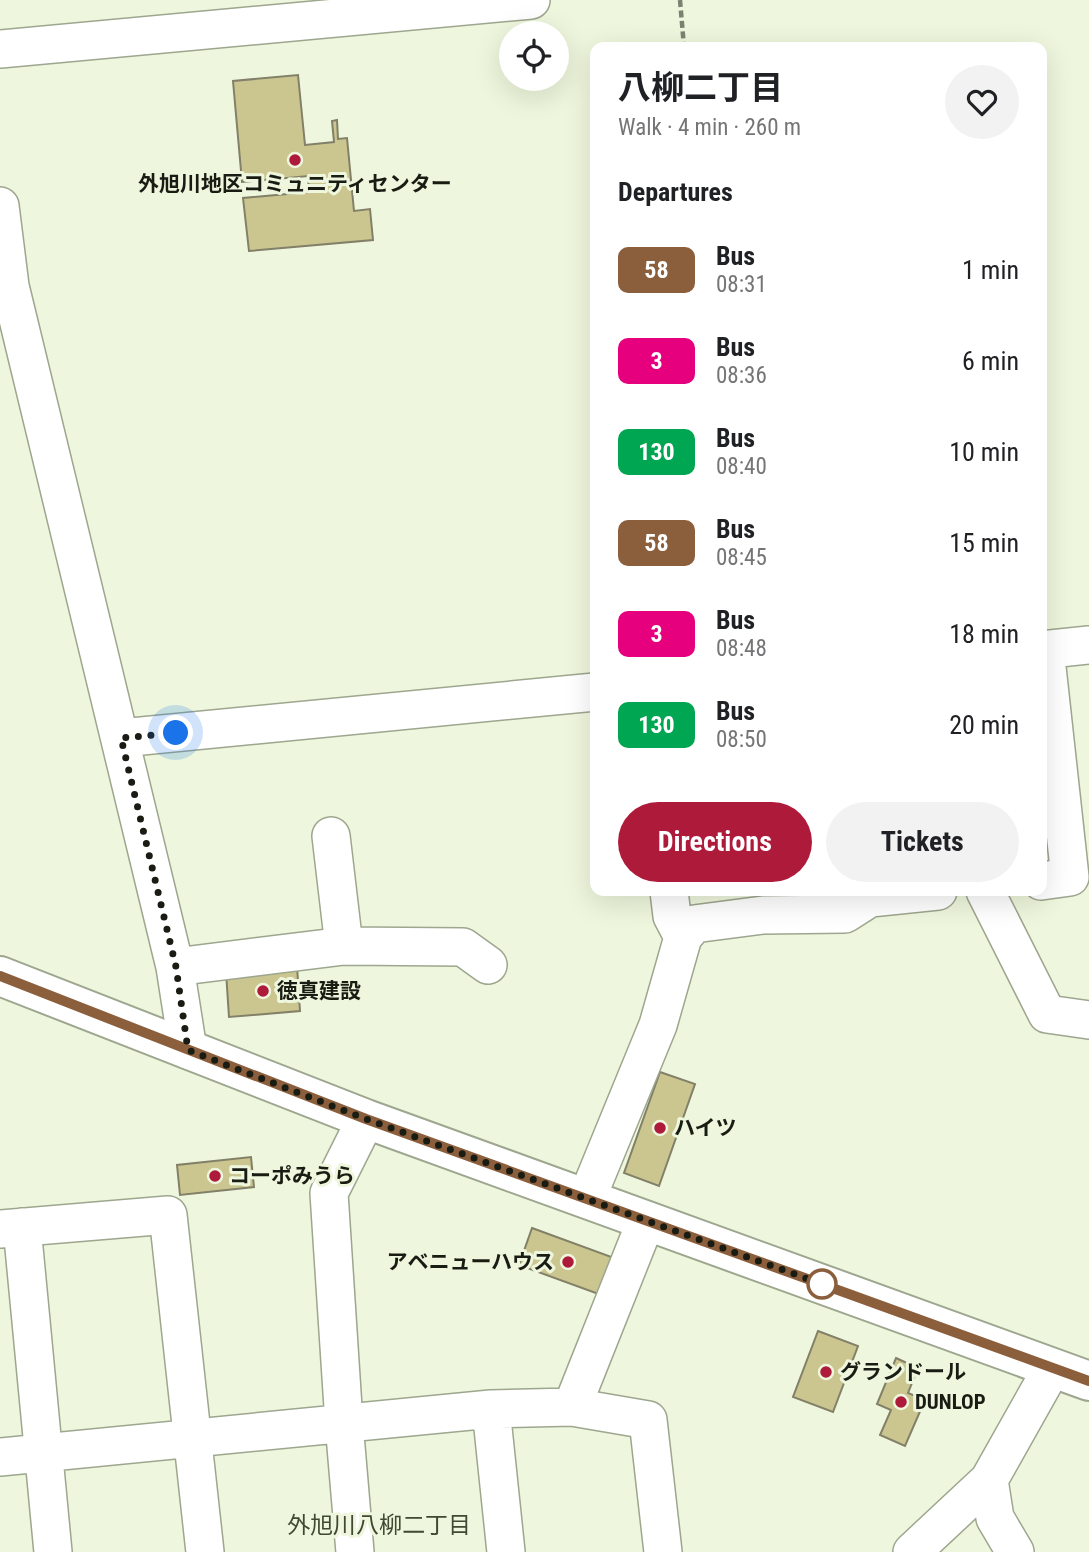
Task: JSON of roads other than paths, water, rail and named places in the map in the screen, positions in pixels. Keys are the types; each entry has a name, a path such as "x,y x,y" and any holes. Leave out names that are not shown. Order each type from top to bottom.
{"main road":[{"path":"0,976 366,1119 1089,1381"}],"street":[{"path":"0,49 531,0"},
{"path":"0,206 10,286 176,967 188,1050"},
{"path":"1047,650 1089,645"},
{"path":"1047,688 1067,878"},
{"path":"121,738 590,692"},
{"path":"331,836 344,946"},
{"path":"670,896 672,916 683,937"},
{"path":"587,1198 658,1025 683,937 694,924 761,903 845,914 870,898 889,896"},
{"path":"988,896 1047,1014 1089,1020"},
{"path":"176,967 344,946 463,947 488,965"},
{"path":"355,1552 329,1193 366,1119"},
{"path":"53,1552 44,1453 11,1228 168,1215 205,1552"},
{"path":"572,1407 646,1221"},
{"path":"912,1552 989,1480 1052,1368"},
{"path":"0,1457 491,1409 572,1407 648,1420 663,1552"},
{"path":"491,1409 506,1552"},
{"path":"989,1480 995,1518 1015,1552"}],"place":[{"name":"外旭川地区コミュニティセンター","path":"295,160"},
{"name":"徳真建設","path":"263,991"},
{"name":"ハイツ","path":"660,1128"},
{"name":"コーポみうら","path":"215,1176"},
{"name":"アベニューハウス","path":"568,1262"},
{"name":"グランドール","path":"826,1372"},
{"name":"DUNLOP","path":"901,1402"}],"district":[{"name":"外旭川八柳二丁目","path":"379,1525"}]}
